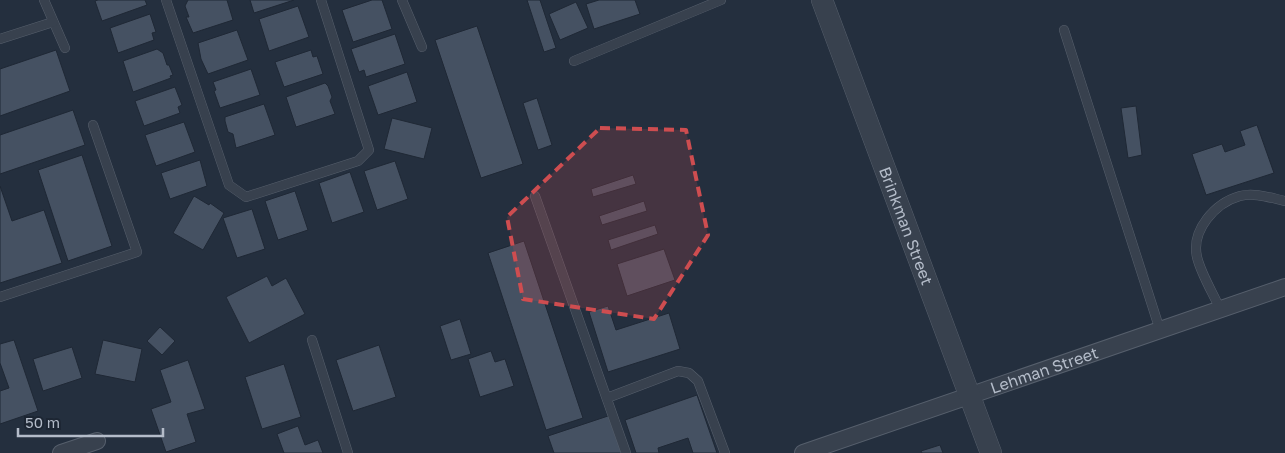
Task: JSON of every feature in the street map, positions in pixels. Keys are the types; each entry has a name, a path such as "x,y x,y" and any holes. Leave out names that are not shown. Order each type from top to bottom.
{"street":[{"name":"Brinkman Street","path":"822,0 991,453"},
{"name":"Lehman Street","path":"803,453 1285,287"},
{"path":"61,453 97,441"}],"lane":[{"path":"44,0 65,48"},
{"path":"166,0 229,185 246,197 358,161 370,150 321,0"},
{"path":"402,0 422,47"},
{"path":"574,61 721,0"},
{"path":"0,39 53,22"},
{"path":"1064,30 1160,330"},
{"path":"0,297 137,252 94,125"},
{"path":"1220,309 1197,256 1202,227 1209,215 1240,196 1255,195 1285,201"},
{"path":"535,196 626,453"},
{"path":"312,340 348,453"},
{"path":"606,398 678,371 689,373 698,381 725,453"}],"highlighted area":[{"path":"600,128 686,130 708,235 654,319 523,299 507,217"}],"building":[{"path":"145,0 147,5 102,21 95,1"},
{"path":"188,0 227,0 233,20 193,33 186,17 189,17 185,6"},
{"path":"250,0 294,0 254,13"},
{"path":"372,0 382,0 392,29 353,42 342,10"},
{"path":"527,0 540,0 556,48 544,52"},
{"path":"599,0 635,0 640,14 594,29 586,4"},
{"path":"576,2 588,28 560,40 549,14"},
{"path":"298,6 309,37 269,51 259,19"},
{"path":"150,14 156,32 152,33 154,40 118,53 110,28"},
{"path":"477,26 523,164 481,178 435,40"},
{"path":"237,30 248,60 208,74 201,59 198,43"},
{"path":"395,34 405,64 366,77 364,70 359,72 351,49"},
{"path":"157,49 163,53 173,75 170,76 171,78 133,92 123,61"},
{"path":"56,50 70,91 0,116 0,69"},
{"path":"311,50 313,57 317,56 323,74 284,87 275,62"},
{"path":"251,69 260,95 220,108 213,82"},
{"path":"407,72 417,102 378,115 368,86"},
{"path":"325,83 332,97 330,101 335,114 296,127 286,97"},
{"path":"175,87 182,105 178,107 180,113 144,126 135,101"},
{"path":"537,98 552,145 538,150 523,103"},
{"path":"264,104 275,135 236,148 233,134 228,132 225,117"},
{"path":"1136,106 1142,155 1128,158 1121,108"},
{"path":"73,110 85,145 0,174 0,135"},
{"path":"392,118 432,128 424,159 384,149"},
{"path":"184,122 195,152 156,166 145,135"},
{"path":"1257,125 1274,173 1206,195 1192,154 1222,144 1225,152 1245,145 1240,131"},
{"path":"82,155 112,246 68,261 38,170"},
{"path":"200,160 207,186 170,199 161,173"},
{"path":"395,161 408,199 377,210 364,171"},
{"path":"350,172 364,212 332,223 319,183"},
{"path":"633,175 636,184 593,197 591,189"},
{"path":"0,186 12,221 44,210 62,263 0,283"},
{"path":"295,191 308,230 278,240 265,201"},
{"path":"194,196 209,205 210,203 224,213 203,250 173,233"},
{"path":"644,201 647,211 602,225 599,216"},
{"path":"252,209 265,249 237,258 223,218"},
{"path":"655,225 658,234 611,250 608,240"},
{"path":"524,241 583,418 546,430 488,253"},
{"path":"664,249 675,280 627,296 617,264"},
{"path":"267,276 272,286 286,278 305,314 249,343 226,297"},
{"path":"608,306 616,330 669,313 680,349 608,372 589,312"},
{"path":"460,319 471,354 451,360 440,326"},
{"path":"160,327 175,341 162,355 147,341"},
{"path":"14,340 38,411 0,424 0,391 9,388 0,363 0,344"},
{"path":"103,340 142,349 135,382 95,374"},
{"path":"379,345 396,397 353,411 336,360"},
{"path":"72,347 82,378 43,391 33,359"},
{"path":"491,351 495,362 505,359 514,386 480,397 468,359"},
{"path":"188,360 205,409 187,414 196,442 166,452 151,409 171,402 160,370"},
{"path":"284,364 301,417 262,429 245,377"},
{"path":"697,395 717,453 693,453 688,438 658,448 659,453 636,453 625,420"},
{"path":"611,415 623,453 554,453 548,436"},
{"path":"298,426 305,445 318,440 323,453 284,453 277,434"},
{"path":"940,445 943,453 922,453 921,451"}]}
